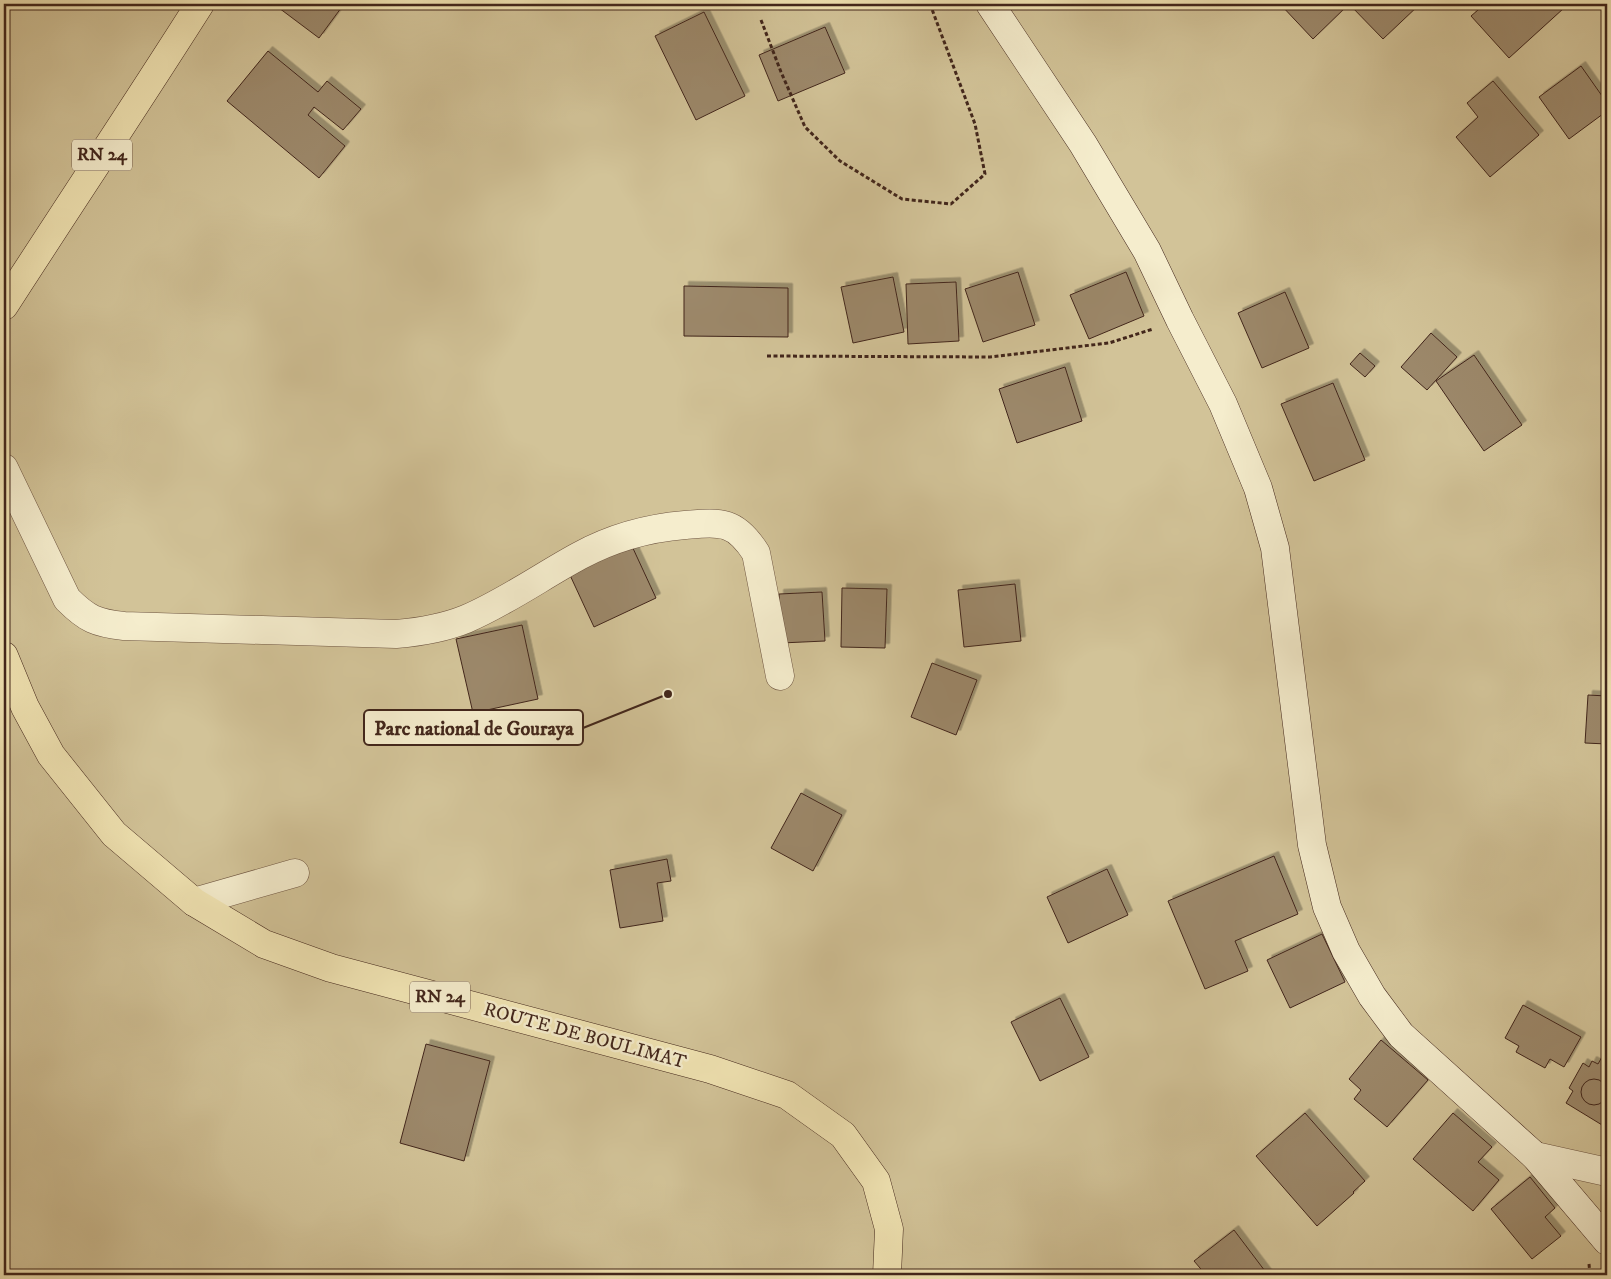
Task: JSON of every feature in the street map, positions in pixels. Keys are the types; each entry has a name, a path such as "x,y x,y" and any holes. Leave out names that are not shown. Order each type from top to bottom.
{"main road":[{"name":"RN 24","path":"4,306 68,205 138,103 200,4"},
{"path":"990,4 1098,169 1147,251 1223,404 1258,488 1275,548 1312,845 1327,907 1346,951 1372,996 1401,1035 1535,1156 1607,1241"},
{"path":"4,468 66,599 82,614 102,624 124,626 396,634 420,632 466,619 580,555 625,536 672,526 714,523 731,527 746,538 756,553 780,676"},
{"name":"ROUTE DE BOULIMAT","path":"4,656 25,707 51,755 114,834 194,902 264,944 331,968 710,1069 787,1095 843,1135 876,1181 889,1229 887,1275"},
{"path":"194,902 295,873"},
{"path":"1535,1156 1607,1172"}],"path":[{"path":"761,20 781,72 806,128 840,161 902,199 951,204 984,174 975,124 930,4"},
{"path":"766,356 990,357 1109,343 1180,320"}],"shaded area":[{"path":"4,4 1607,4 1607,1275 4,1275"}],"building":[{"path":"282,4 344,4 319,38 279,8"},
{"path":"1280,4 1349,4 1313,39"},
{"path":"1349,4 1420,4 1383,39"},
{"path":"1485,4 1560,4 1564,8 1509,58 1471,16"},
{"path":"704,12 745,96 696,120 655,36"},
{"path":"825,27 845,73 778,101 759,55"},
{"path":"268,51 318,92 327,81 361,109 343,130 314,107 308,115 345,146 319,178 227,101"},
{"path":"1581,66 1607,103 1607,111 1569,139 1539,97"},
{"path":"1493,81 1539,135 1490,177 1456,137 1478,117 1467,103"},
{"path":"1018,272 1035,325 983,342 965,289"},
{"path":"1126,272 1144,316 1089,339 1070,295"},
{"path":"893,277 904,332 853,343 841,287"},
{"path":"956,282 959,341 908,344 906,284"},
{"path":"684,286 788,288 788,337 684,336"},
{"path":"1285,292 1309,348 1262,368 1238,313"},
{"path":"1431,333 1457,357 1427,390 1401,367"},
{"path":"1360,353 1375,366 1365,377 1350,364"},
{"path":"1474,355 1522,425 1484,451 1436,381"},
{"path":"1065,367 1082,421 1017,443 999,389"},
{"path":"1333,383 1365,460 1314,481 1281,404"},
{"path":"631,544 656,598 594,627 569,573"},
{"path":"1015,584 1021,641 964,647 958,590"},
{"path":"842,588 887,589 885,648 841,647"},
{"path":"822,592 825,641 781,643 779,594"},
{"path":"522,625 538,699 473,713 456,639"},
{"path":"932,663 977,680 956,735 911,717"},
{"path":"1588,695 1607,696 1607,744 1585,743"},
{"path":"801,793 842,815 813,871 771,848"},
{"path":"1274,856 1298,914 1235,941 1248,971 1205,989 1168,901"},
{"path":"667,859 671,881 657,883 663,921 620,928 610,870"},
{"path":"1107,869 1128,915 1068,943 1047,897"},
{"path":"1322,934 1345,982 1290,1008 1267,960"},
{"path":"1060,998 1089,1057 1040,1081 1011,1022"},
{"path":"1523,1005 1581,1037 1564,1067 1550,1059 1545,1068 1516,1052 1519,1046 1505,1038"},
{"path":"1381,1040 1428,1080 1387,1127 1354,1099 1361,1090 1349,1079"},
{"path":"426,1044 490,1061 464,1161 400,1143"},
{"path":"1607,1048 1607,1128 1566,1103 1573,1091 1569,1088 1583,1063 1589,1067 1592,1061 1598,1064"},
{"path":"1594,1079 1603,1083 1607,1092 1603,1101 1594,1105 1585,1101 1581,1092 1585,1083"},
{"path":"1305,1113 1365,1181 1317,1226 1256,1156"},
{"path":"1453,1113 1492,1147 1478,1162 1499,1180 1473,1211 1413,1159"},
{"path":"1530,1177 1555,1208 1545,1217 1561,1236 1532,1259 1491,1209"},
{"path":"1234,1230 1268,1275 1206,1275 1194,1261"}],"place":[{"name":"Parc national de Gouraya","path":"668,694"}]}
